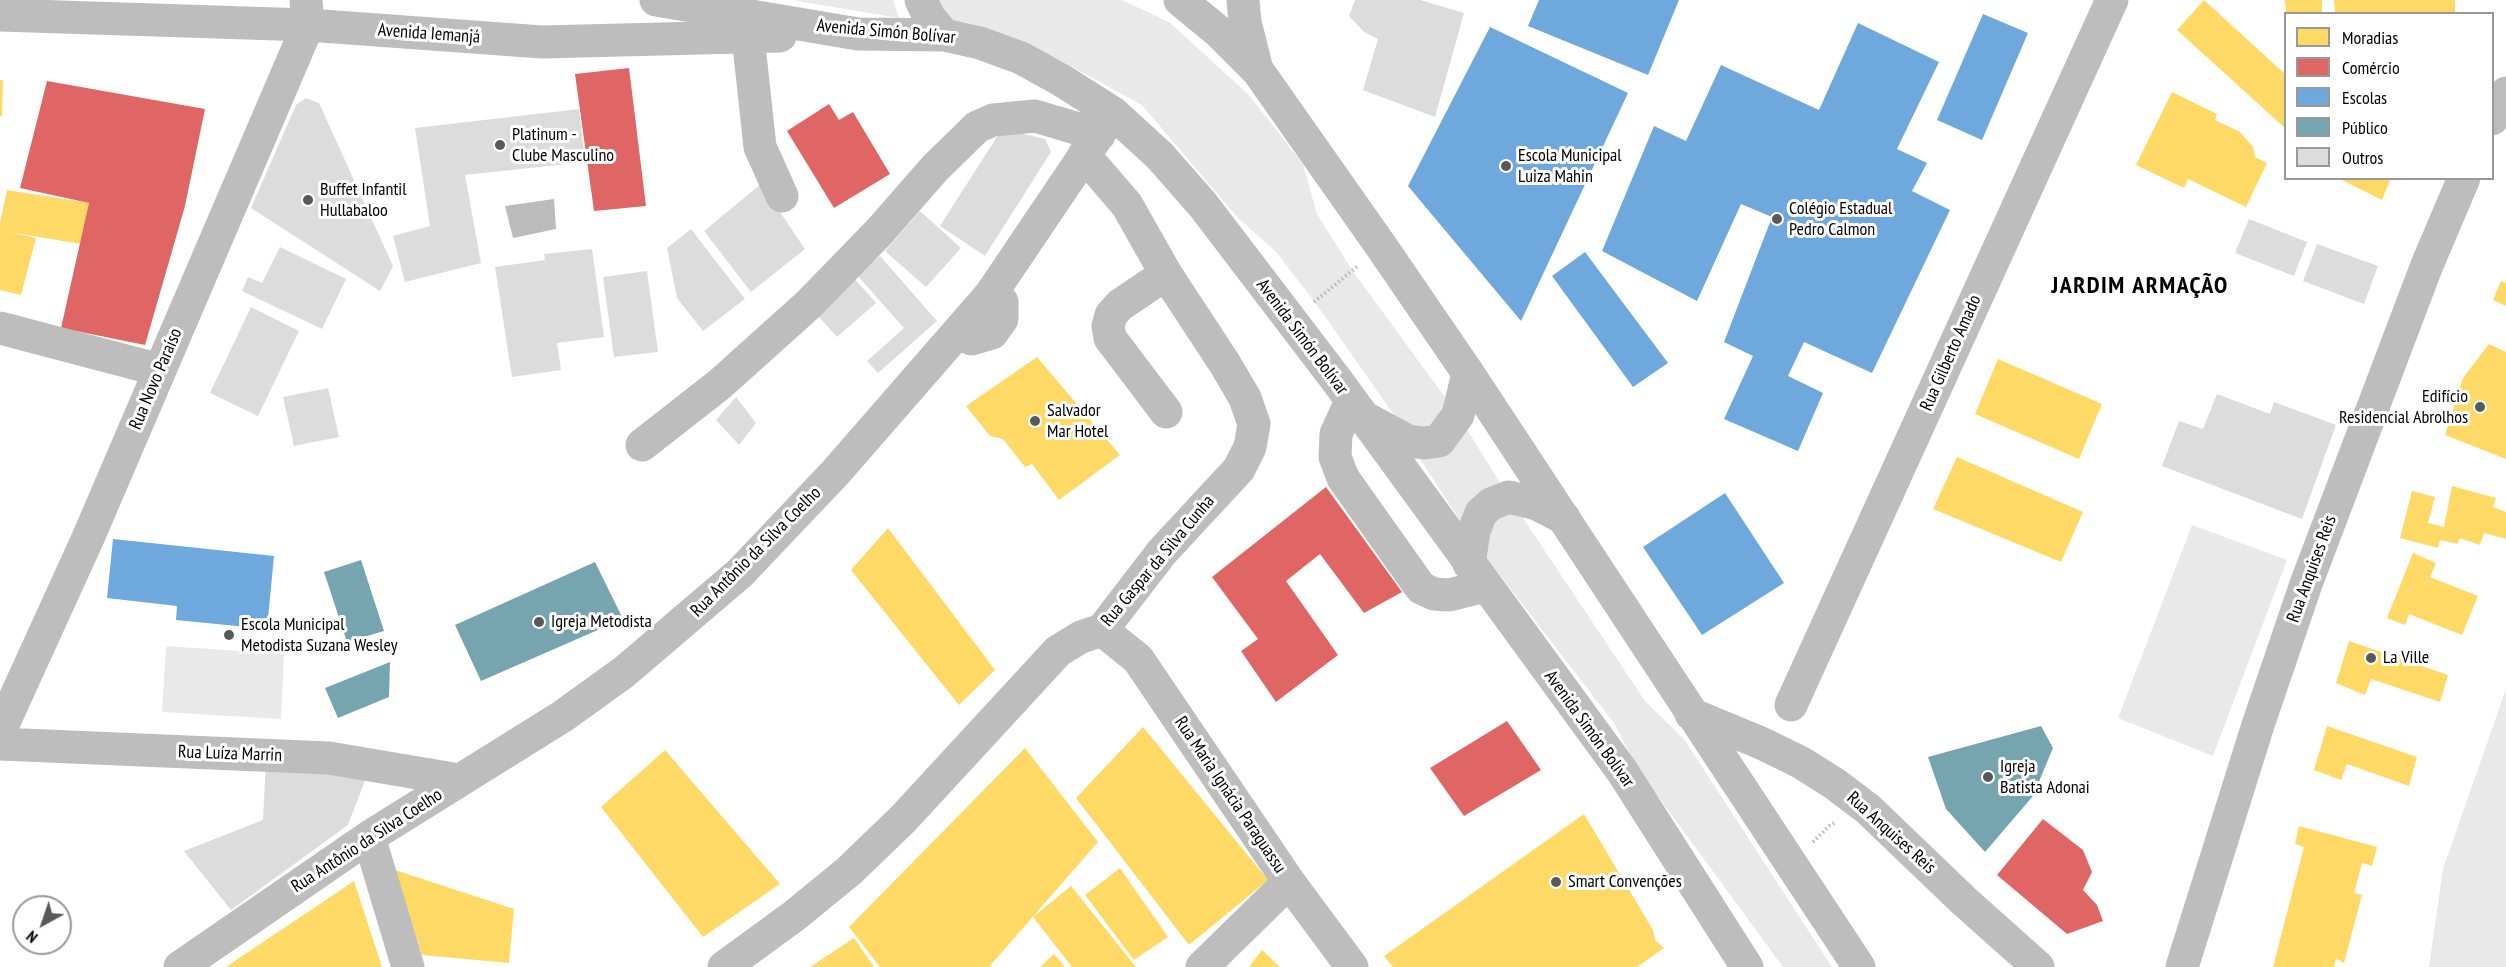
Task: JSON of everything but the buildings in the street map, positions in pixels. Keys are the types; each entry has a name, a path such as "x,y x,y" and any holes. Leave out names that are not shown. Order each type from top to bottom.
{"street":[{"name":"Avenida Simón Bolívar","path":"656,0 858,34 944,34 980,43 1021,58 1061,80 1099,134 1160,156 1203,205 1356,408 1622,771 1733,963"},
{"path":"921,0 929,17 944,34"},
{"path":"1180,0 1220,32 1258,71 1381,246 1468,373 1859,967"},
{"path":"1243,0 1245,22 1258,71"},
{"name":"Rua Gilberto Amado","path":"1791,705 2112,0"},
{"name":"Avenida Iemanjá","path":"0,15 307,13 542,42 858,34"},
{"name":"Rua Novo Paraíso","path":"0,731 88,538 160,370 307,13"},
{"path":"748,36 760,147 782,196"},
{"path":"2494,116 2506,93"},
{"path":"642,445 720,384 809,304 880,231 935,168 977,127 993,120 1035,116 1099,134"},
{"name":"Rua Gaspar da Silva Cunha","path":"724,967 794,916 849,871 903,819 1058,651 1102,630 1162,552 1239,469 1250,447 1254,424 1245,398 1166,274 1127,205 1099,134"},
{"name":"Rua Antônio da Silva Coelho","path":"180,967 369,837 563,716 624,672 740,573 827,481 993,291 1099,134"},
{"name":"Rua Anquises Reis","path":"2182,967 2258,725 2306,584 2419,287 2463,180"},
{"path":"1166,274 1120,305 1111,315 1108,326 1110,338 1166,412"},
{"path":"0,328 160,370"},
{"path":"1468,373 1458,416 1439,441 1424,443 1408,441 1356,408 1336,434 1335,457 1343,478 1421,588 1434,594 1449,595 1477,575 1474,531 1481,513 1491,504 1509,497 1537,504 1564,518"},
{"name":"Rua Maria Ignácia Paraguassu","path":"1102,630 1138,659 1288,882 1352,967"},
{"name":"Rua Anquises Reis","path":"1691,714 1800,762 1868,809 1963,900 2038,967"},
{"name":"Rua Luíza Marrin","path":"0,744 329,758 459,780"},
{"path":"369,837 408,967"},
{"path":"1202,967 1288,882"}],"path":[{"path":"1290,321 1381,246"},
{"path":"1802,883 1810,846 1829,826 1868,809"}],"shaded area":[{"path":"794,0 893,0 899,18 803,2"},
{"path":"935,0 1122,0 1169,22 1248,94 1303,164 1317,214 1352,270 1458,415 1509,497 1645,701 1684,739 1832,967 1783,967 1638,769 1614,723 1473,540 1408,441 1401,425 1314,301 1276,252 1238,218 1142,105 1054,57 947,20"},
{"path":"554,199 556,229 513,238 505,206"},
{"path":"2192,525 2287,560 2213,756 2118,718"},
{"path":"166,646 284,654 281,719 162,712"},
{"path":"2506,689 2506,967 2429,967 2443,869"}],"place":[{"name":"Platinum - Clube Masculino","path":"500,145"},
{"name":"Escola Municipal Luiza Mahin","path":"1506,166"},
{"name":"Buffet Infantil Hullabaloo","path":"308,200"},
{"name":"Colégio Estadual Pedro Calmon","path":"1777,219"},
{"name":"Edifício Residencial Abrolhos","path":"2480,407"},
{"name":"Salvador Mar Hotel","path":"1035,421"},
{"name":"Igreja Metodista","path":"539,622"},
{"name":"Escola Municipal Metodista Suzana Wesley","path":"229,635"},
{"name":"La Ville","path":"2371,658"},
{"name":"Igreja Batista Adonai","path":"1988,777"},
{"name":"Smart Convenções","path":"1556,882"}],"district":[{"name":"JARDIM ARMAÇÃO","path":"2140,286"}]}
